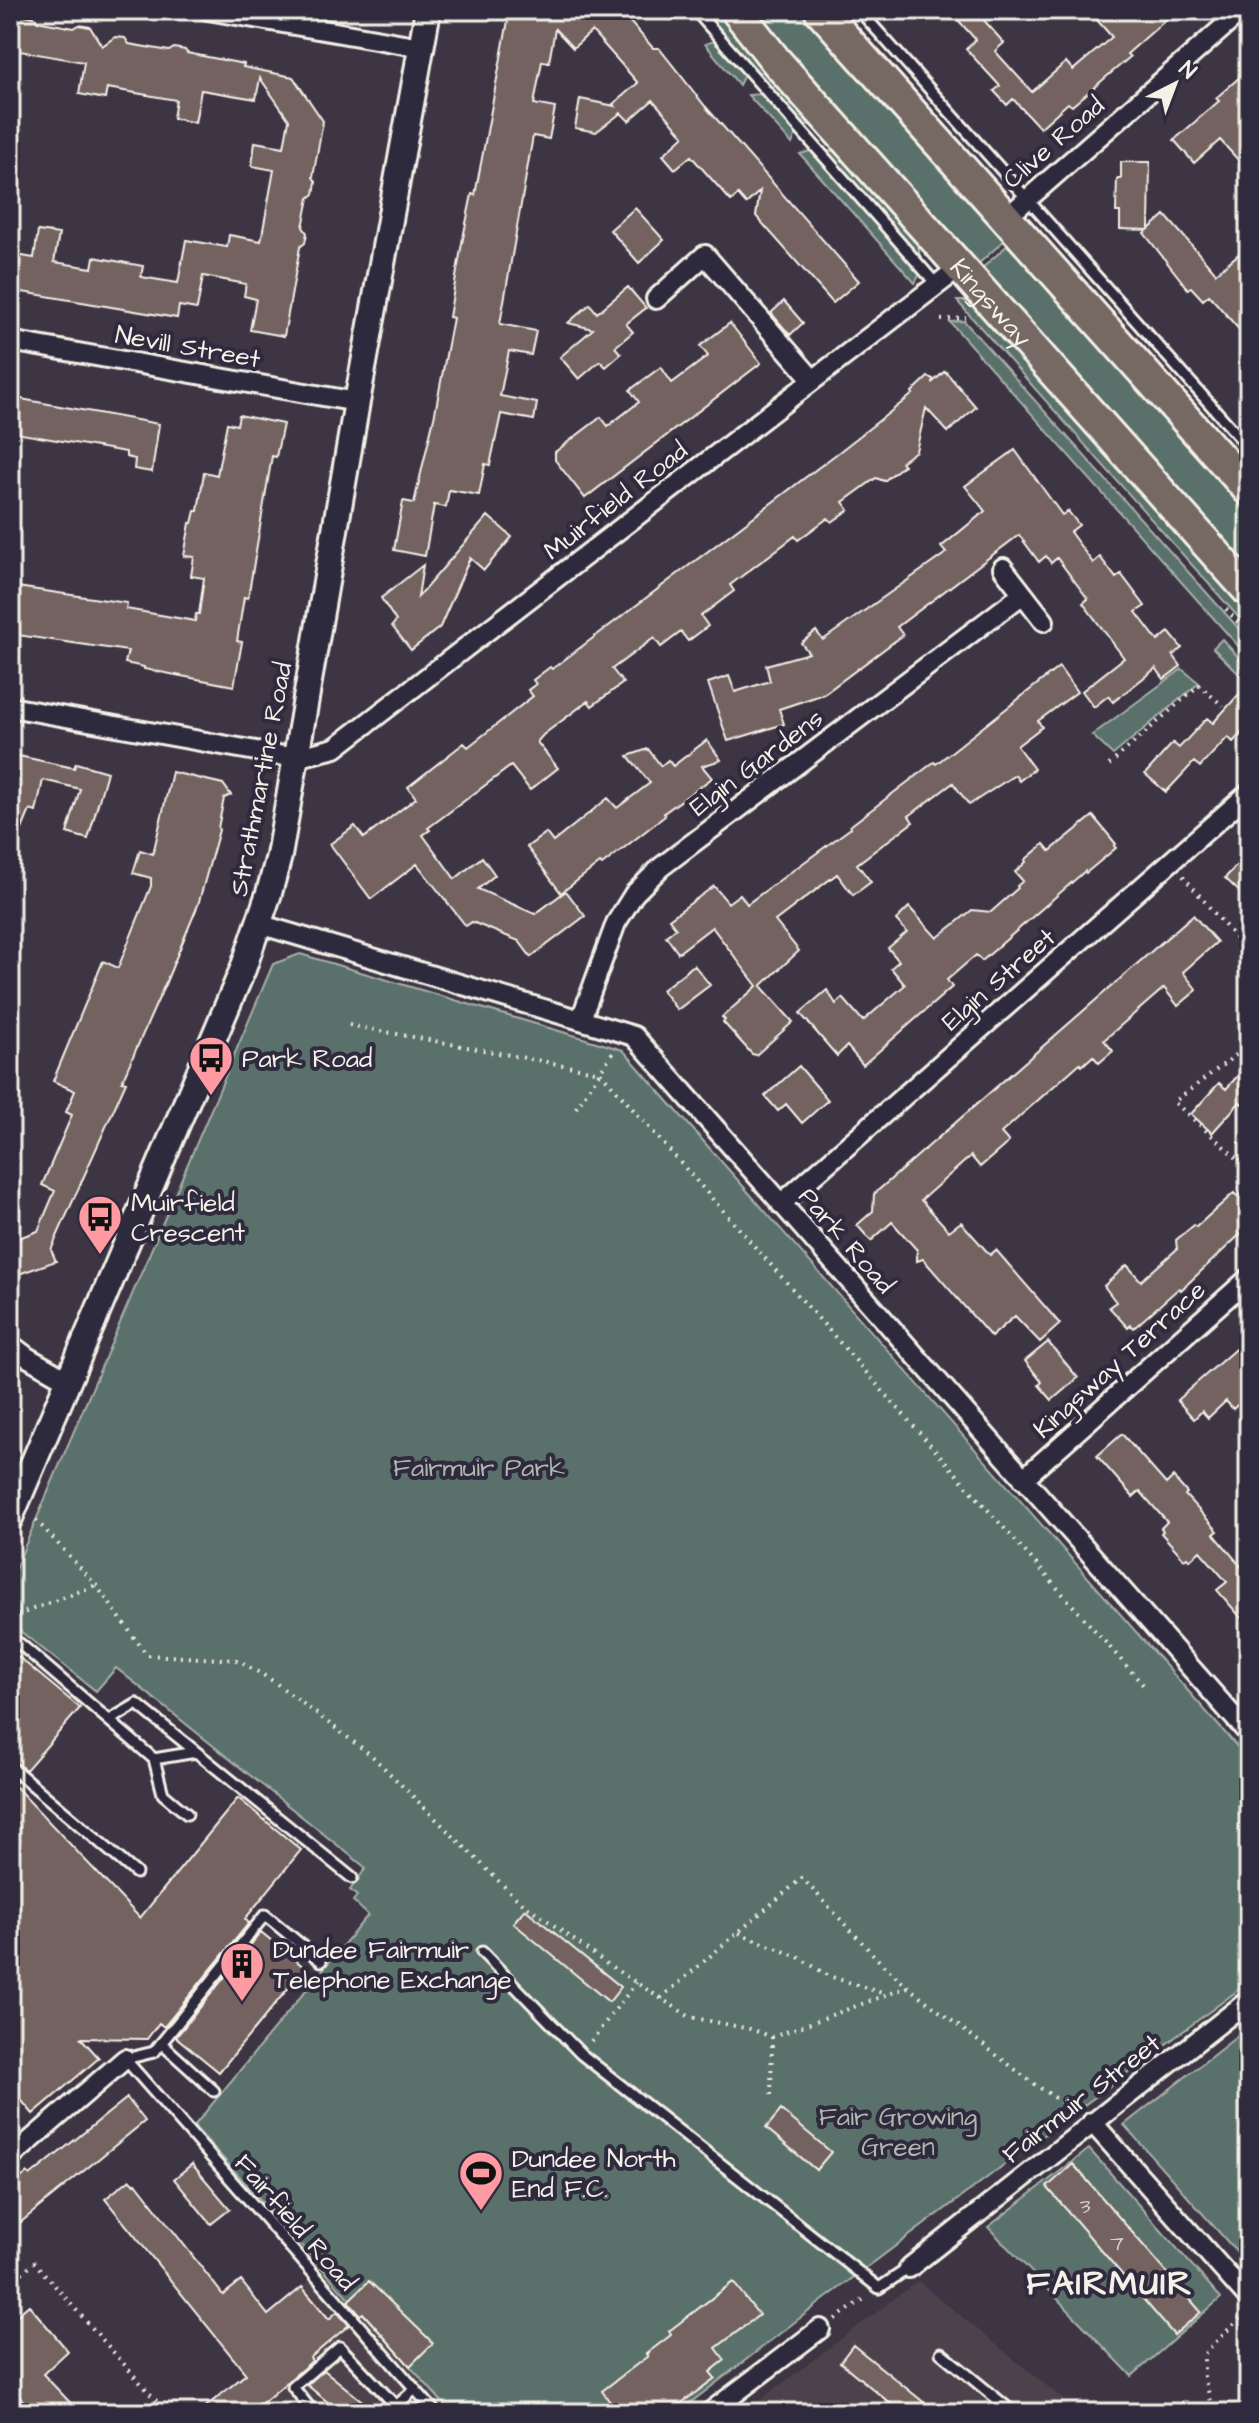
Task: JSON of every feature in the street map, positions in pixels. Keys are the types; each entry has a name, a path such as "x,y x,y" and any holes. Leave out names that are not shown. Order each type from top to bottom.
{"highway":[{"name":"Kingsway","path":"736,10 948,276 1249,591"},
{"path":"820,10 1017,208 1249,490"}],"street":[{"path":"208,10 421,47"},
{"name":"Strathmartine Road","path":"14,1509 243,969 279,856 428,10"},
{"name":"Clive Road","path":"1017,208 1243,10"},
{"path":"656,299 705,255 813,380"},
{"name":"Muirfield Road","path":"295,758 335,748 948,276"},
{"name":"Nevill Street","path":"10,341 357,402"},
{"path":"1003,568 1044,621"},
{"name":"Elgin Gardens","path":"581,1019 616,923 634,894 661,867 1023,594"},
{"path":"10,707 295,758"},
{"name":"Elgin Street","path":"781,1204 1249,793"},
{"name":"Park Road","path":"259,924 634,1036 1249,1734"},
{"name":"Kingsway Terrace","path":"1023,1479 1249,1278"},
{"path":"10,1344 69,1381"},
{"name":"Fairmuir Street","path":"909,2268 1249,2000"},
{"path":"10,2158 125,2059"},
{"path":"1092,2122 1249,2299"},
{"path":"709,2413 820,2329"}],"lane":[{"name":"Kingsway","path":"695,10 948,276"},
{"path":"859,10 1017,208 1249,448"},
{"path":"10,1640 20,1644 154,1759 163,1794 187,1814"},
{"path":"110,1720 137,1704 352,1878"},
{"path":"154,1759 196,1752"},
{"path":"10,1766 136,1873"},
{"path":"125,2059 154,2052 265,1915 321,1961"},
{"path":"482,1952 581,2054 879,2288 909,2268"},
{"path":"161,2043 214,2091"},
{"name":"Fairfield Road","path":"125,2059 436,2413"},
{"path":"314,2413 293,2387 340,2347 396,2406 414,2390"},
{"path":"941,2353 1014,2413"}],"path":[{"path":"941,320 966,318"},
{"path":"1109,765 1199,685 1223,706"},
{"path":"1171,862 1249,954"},
{"path":"349,1025 600,1072 1145,1687"},
{"path":"576,1108 625,1033"},
{"path":"1249,1045 1174,1102 1249,1169"},
{"path":"1240,1161 1249,1151"},
{"path":"14,1509 96,1585 147,1655 238,1660 273,1681 371,1755 515,1897 636,1983 690,2017 750,2029 772,2037 908,1987"},
{"path":"10,1618 96,1585"},
{"path":"660,1998 802,1878 884,1966 908,1987 1034,2084 1092,2122"},
{"path":"737,1932 798,1957 829,1976 887,1995"},
{"path":"581,2054 636,1983"},
{"path":"771,2095 772,2037"},
{"path":"10,2284 34,2262 167,2413"},
{"path":"820,2329 879,2288"},
{"path":"1213,2408 1204,2377 1204,2354 1249,2310"}],"shaded area":[{"path":"323,2269 452,2413 278,2413 226,2351"},
{"path":"918,2281 1080,2413 743,2413"}],"green space":[{"path":"702,10 716,10 814,126 801,123"},
{"path":"756,10 801,10 1007,238 976,266 792,59"},
{"path":"714,41 744,75 739,85 705,44"},
{"path":"762,94 796,134 792,144 748,95"},
{"path":"811,151 920,274 915,283 800,154"},
{"path":"826,151 837,151 918,242 920,259"},
{"path":"1011,242 1249,509 1249,573 980,270"},
{"path":"957,301 971,301 1249,614 1249,629"},
{"path":"964,321 1249,640 1249,658 950,322"},
{"path":"1222,639 1249,669 1249,684 1213,648"},
{"path":"1182,669 1199,683 1113,755 1092,735"},
{"name":"Fairmuir Park","path":"300,954 623,1050 1249,1760 1249,1982 677,2413 452,2413 194,2126 368,1915 353,1901 357,1896 350,1890 366,1868 116,1668 96,1691 10,1623 10,1581 273,964"},
{"path":"1249,2027 1249,2266 1124,2125"},
{"path":"1089,2149 1221,2298 1132,2376 988,2227"}],"building":[{"path":"510,10 566,19 574,10 630,10 629,21 653,48 659,48 705,106 859,281 833,303 756,216 760,191 746,204 738,195 731,201 691,156 675,169 663,155 684,136 653,100 629,121 621,113 596,132 575,128 580,99 615,106 613,104 638,83 592,31 573,48 555,29 549,62 542,61 534,104 555,108 549,139 533,136 500,324 536,331 531,355 509,351 500,396 537,403 534,420 501,414 490,465 485,464 479,495 449,490 446,507 434,505 425,556 394,550 403,501 414,503 435,413 453,318 449,317 462,243 472,194 475,195"},
{"path":"949,10 975,10 1004,43 995,51 1032,92 1066,62 1073,70 1112,37 1097,20 1109,10 1177,10 1127,54 1130,57 1072,106 1068,103 1040,128 1013,99 1007,105 994,91 1000,86 966,49 976,40"},
{"path":"20,14 34,17 37,21 74,28 79,25 90,27 102,46 115,37 125,38 129,44 169,51 174,48 185,50 187,53 244,64 243,67 293,77 323,121 313,177 316,182 314,194 309,198 303,227 307,233 305,243 300,247 284,336 250,330 256,299 244,296 246,284 203,276 197,309 179,306 177,318 10,290 10,254 34,258 38,231 59,234 54,262 92,268 94,257 143,266 141,277 178,283 186,240 227,247 229,235 261,241 274,170 252,166 255,142 284,147 289,120 260,78 256,99 201,90 195,123 173,118 176,100 107,88 105,99 79,94 84,62 14,50"},
{"path":"1249,69 1249,172 1220,140 1194,163 1174,140 1219,101 1216,98"},
{"path":"1121,162 1150,162 1149,229 1165,215 1216,273 1240,253 1249,264 1249,341 1209,295 1203,300 1191,287 1188,289 1144,233 1148,230 1120,229 1120,212 1116,212"},
{"path":"635,208 664,240 639,263 610,230"},
{"path":"628,287 646,308 626,324 633,332 615,347 621,354 606,367 600,361 579,379 560,357 593,329 568,323 590,304 597,313"},
{"path":"784,301 803,323 790,335 771,313"},
{"path":"730,323 761,363 585,498 555,460 555,452 601,417 608,426 639,402 630,390 661,367 672,383 708,356 700,346"},
{"path":"945,371 976,407 948,432 926,408 916,451 901,462 904,465 884,481 876,478 843,502 849,510 832,522 828,518 798,540 795,536 730,585 734,591 701,616 708,626 688,641 681,632 661,647 654,638 612,669 623,683 592,706 588,701 543,735 537,742 558,768 530,790 511,766 428,828 430,830 423,835 455,879 482,857 495,875 478,889 535,914 566,891 585,916 531,957 519,941 472,922 466,926 417,864 371,899 330,844 355,826 364,838 416,798 408,787 464,743 468,747 533,696 528,690 536,684 533,680 550,667 552,669 839,452 913,394 928,377 933,382"},
{"path":"10,397 159,424 152,472 134,469 135,459 126,457 126,452 10,432"},
{"path":"239,415 283,424 276,457 272,456 248,598 244,597 237,641 242,642 234,686 125,663 128,651 10,634 10,586 127,603 126,609 195,621 196,614 199,614 204,578 191,576 194,557 184,556 190,523 195,511 198,511 204,472 217,475 227,423 237,425"},
{"path":"1015,450 1062,515 1068,511 1079,525 1070,532 1093,563 1100,557 1116,578 1121,574 1145,606 1136,612 1158,641 1169,632 1182,648 1173,655 1181,666 1164,679 1156,668 1113,702 1108,696 1094,707 1082,691 1124,658 1083,603 1088,599 1057,558 1051,563 1046,556 1039,562 1019,535 897,627 903,635 824,694 779,709 784,724 728,741 708,683 729,676 735,692 770,681 766,665 809,653 801,643 816,631 823,640 946,553 941,547 985,511 965,486"},
{"path":"488,516 512,537 484,570 470,558 440,627 411,650 392,626 396,621 381,598 423,565 418,597"},
{"path":"1059,667 1077,692 1038,721 1042,727 1017,746 1034,769 1019,781 1015,775 969,805 953,783 909,816 913,822 857,864 871,882 853,895 837,874 775,921 799,951 761,986 793,1022 756,1055 752,1054 722,1017 757,986 712,927 678,953 666,936 676,928 669,919 714,886 728,903 740,894 747,904 934,762 936,764"},
{"path":"1249,683 1249,725 1233,742 1228,737 1200,767 1194,762 1166,792 1145,774 1173,743 1179,748 1207,718 1213,723"},
{"path":"707,740 721,760 702,766 712,778 602,865 600,863 561,893 527,847 546,833 553,842 608,798 617,808 650,783 628,756 648,749 661,766 668,760 673,766"},
{"path":"10,754 74,768 76,763 107,772 88,839 67,833 80,789 43,780 36,812 30,810 10,858"},
{"path":"172,772 223,784 231,795 224,798 219,830 198,905 122,1081 126,1082 51,1250 56,1261 10,1277 10,1241 38,1231 55,1191 42,1185 72,1115 66,1112 75,1091 53,1081 103,961 118,968 151,886 151,878 133,873 140,850 153,854"},
{"path":"1093,816 1116,848 1085,871 982,961 976,955 947,980 952,987 863,1065 847,1046 837,1056 800,1013 827,990 836,1004 843,998 863,1021 905,985 891,968 899,961 888,948 907,932 896,920 909,907 937,938 972,910 991,912 1023,881 1015,872 1025,860 1044,844 1050,851"},
{"path":"1249,852 1249,901 1225,878"},
{"path":"1193,915 1217,942 1183,972 1197,990 1178,1006 1164,988 1104,1040 1113,1051 1099,1063 1093,1056 1082,1066 1080,1063 1001,1133 1009,1142 980,1167 971,1156 921,1200 949,1231 961,1222 990,1255 996,1250 1060,1324 1040,1342 1015,1316 991,1337 923,1259 917,1261 917,1250 892,1222 871,1241 857,1225 873,1211 874,1194"},
{"path":"694,965 710,985 677,1010 662,990"},
{"path":"1249,1063 1249,1110 1240,1102 1212,1133 1191,1114 1219,1083 1226,1089"},
{"path":"799,1066 828,1100 802,1123 786,1104 778,1111 765,1096"},
{"path":"1249,1187 1249,1226 1181,1290 1179,1288 1134,1328 1131,1325 1128,1328 1109,1307 1116,1302 1104,1286 1127,1265 1141,1281 1177,1249 1176,1240 1194,1225 1196,1227 1234,1193 1238,1197"},
{"path":"1249,1337 1249,1394 1233,1409 1226,1401 1208,1418 1202,1411 1194,1419 1177,1400"},
{"path":"1048,1342 1078,1378 1052,1400 1025,1361"},
{"path":"1122,1434 1166,1484 1173,1477 1218,1531 1214,1534 1249,1576 1249,1627 1217,1590 1227,1582 1200,1551 1190,1560 1187,1557 1184,1559 1161,1533 1167,1522 1140,1491 1133,1497 1097,1456"},
{"path":"10,1650 80,1708 26,1770 10,1759"},
{"path":"10,1776 17,1781 14,1785 140,1918 238,1798 301,1850 245,1919 249,1923 164,2027 159,2023 147,2039 81,2038 99,2058 33,2114 10,2087"},
{"path":"525,1909 621,1987 609,2002 513,1923"},
{"name":"Dundee Fairmuir Telephone Exchange","path":"261,1932 305,1968 219,2072 176,2037"},
{"path":"127,2098 145,2121 10,2231 10,2187 27,2173 30,2176"},
{"path":"781,2110 831,2152 816,2170 766,2128"},
{"path":"192,2164 230,2209 211,2224 174,2179"},
{"path":"1073,2164 1201,2312 1174,2335 1047,2187"},
{"path":"130,2179 223,2295 241,2281 268,2315 302,2287 329,2319 337,2312 349,2325 260,2405 266,2413 198,2413 246,2374 105,2199"},
{"path":"369,2281 433,2343 410,2366 363,2313 360,2315 348,2301"},
{"path":"733,2282 759,2315 716,2348 725,2360 710,2372 715,2378 668,2413 618,2413 602,2391 648,2356 646,2354 671,2335 669,2331"},
{"path":"29,2305 68,2351 43,2374 80,2413 35,2413 10,2387 10,2321"},
{"path":"853,2345 937,2413 902,2413 840,2362"},
{"path":"324,2370 377,2413 341,2413 307,2385"}],"place":[{"name":"Park Road","path":"211,1097"},
{"name":"Muirfield Crescent","path":"100,1256"},
{"name":"Dundee Fairmuir Telephone Exchange","path":"242,2003"},
{"name":"Dundee North End F.C.","path":"481,2212"}],"district":[{"name":"FAIRMUIR","path":"1110,2282"}],"park label":[{"name":"Fair Growing Green","path":"898,2131"}]}
